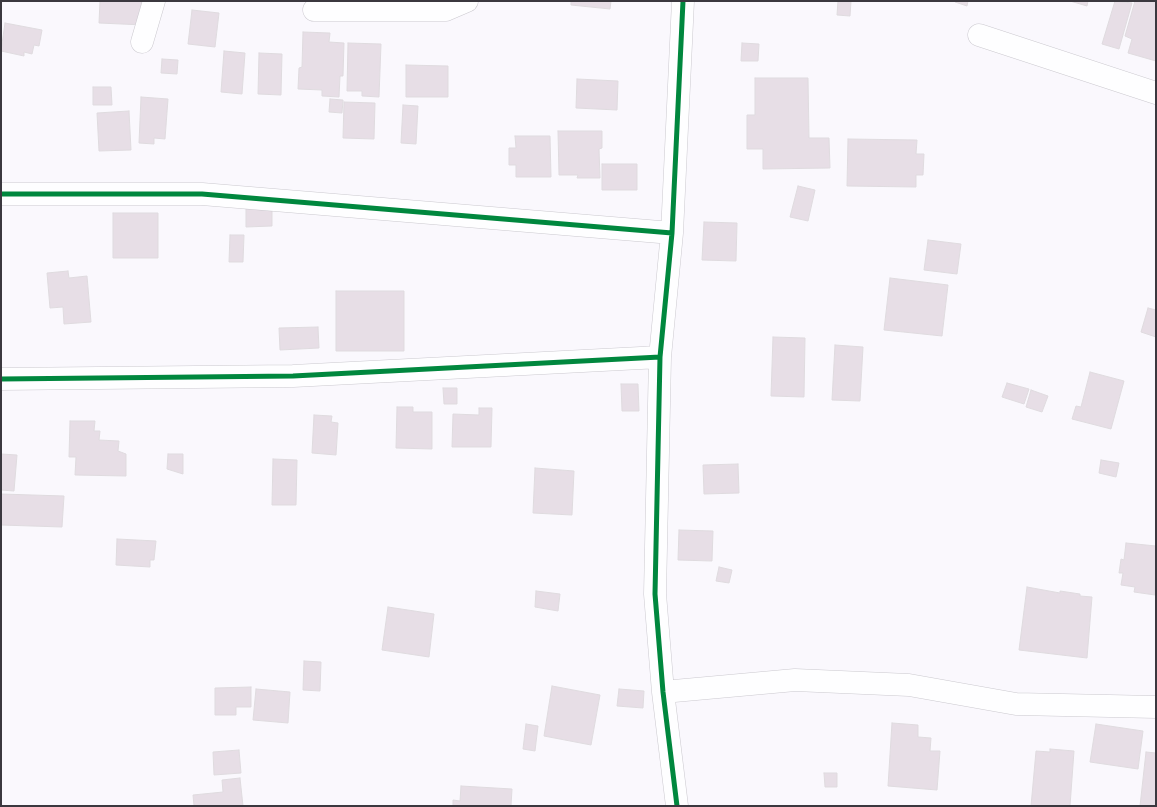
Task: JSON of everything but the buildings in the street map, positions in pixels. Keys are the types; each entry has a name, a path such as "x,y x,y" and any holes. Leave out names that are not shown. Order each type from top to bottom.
{"street":[{"path":"142,42 154,1"},
{"path":"314,10 446,10 467,1"},
{"path":"677,806 663,692 655,594 660,357 672,233 682,1"},
{"path":"980,35 1156,93"},
{"path":"1,194 202,194 672,233"},
{"path":"1,378 293,376 660,357"},
{"path":"663,692 795,680 909,685 1016,704 1156,707"}],"cycle path":[{"path":"677,806 663,692 655,594 660,357 672,233 683,1"},
{"path":"1,194 202,194 672,233"},
{"path":"1,379 293,376 660,357"}]}
